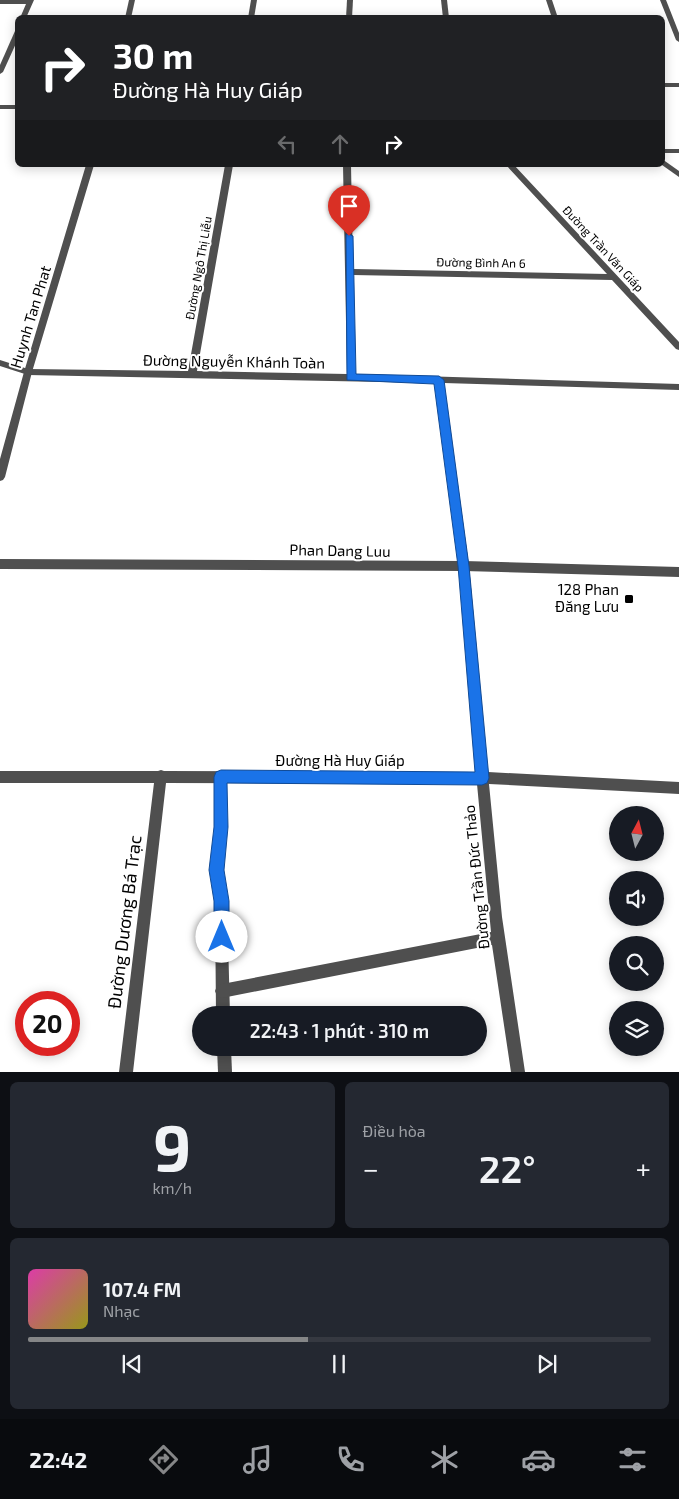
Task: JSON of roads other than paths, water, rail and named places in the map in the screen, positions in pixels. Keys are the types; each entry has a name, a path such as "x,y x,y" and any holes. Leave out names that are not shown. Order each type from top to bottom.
{"street":[{"path":"129,15 132,0"},
{"path":"252,15 254,0"},
{"path":"349,15 350,0"},
{"path":"444,0 446,15"},
{"path":"549,0 554,15"},
{"path":"663,0 678,38"},
{"path":"0,2 30,1 24,15"},
{"path":"0,72 15,38"},
{"path":"0,54 8,54"},
{"path":"665,85 679,85"},
{"path":"0,107 15,108"},
{"path":"665,151 679,151"},
{"path":"665,163 679,175"},
{"name":"Huynh Tan Phat","path":"0,477 28,372 89,167"},
{"name":"Đường Ngô Thị Liễu","path":"192,375 229,167"},
{"path":"348,167 351,377"},
{"name":"Đường Trần Văn Giáp","path":"512,167 679,348"},
{"name":"Đường Bình An 6","path":"349,272 613,276"},
{"name":"Đường Nguyễn Khánh Toàn","path":"0,364 28,372 351,377 679,387"},
{"name":"Đường Trần Đức Thảo","path":"439,380 464,566 498,937 518,1072"},
{"name":"Phan Dang Luu","path":"0,564 464,566 679,572"},
{"name":"Đường Dương Bá Trạc","path":"126,1072 161,776"},
{"name":"Đường Hà Huy Giáp","path":"0,777 482,778 679,788"},
{"path":"221,777 221,827 216,870 221,901 223,1006"},
{"path":"222,991 498,937"},
{"path":"225,1056 226,1072"}],"place":[{"name":"128 Phan Đăng Lưu","path":"629,599"}]}
